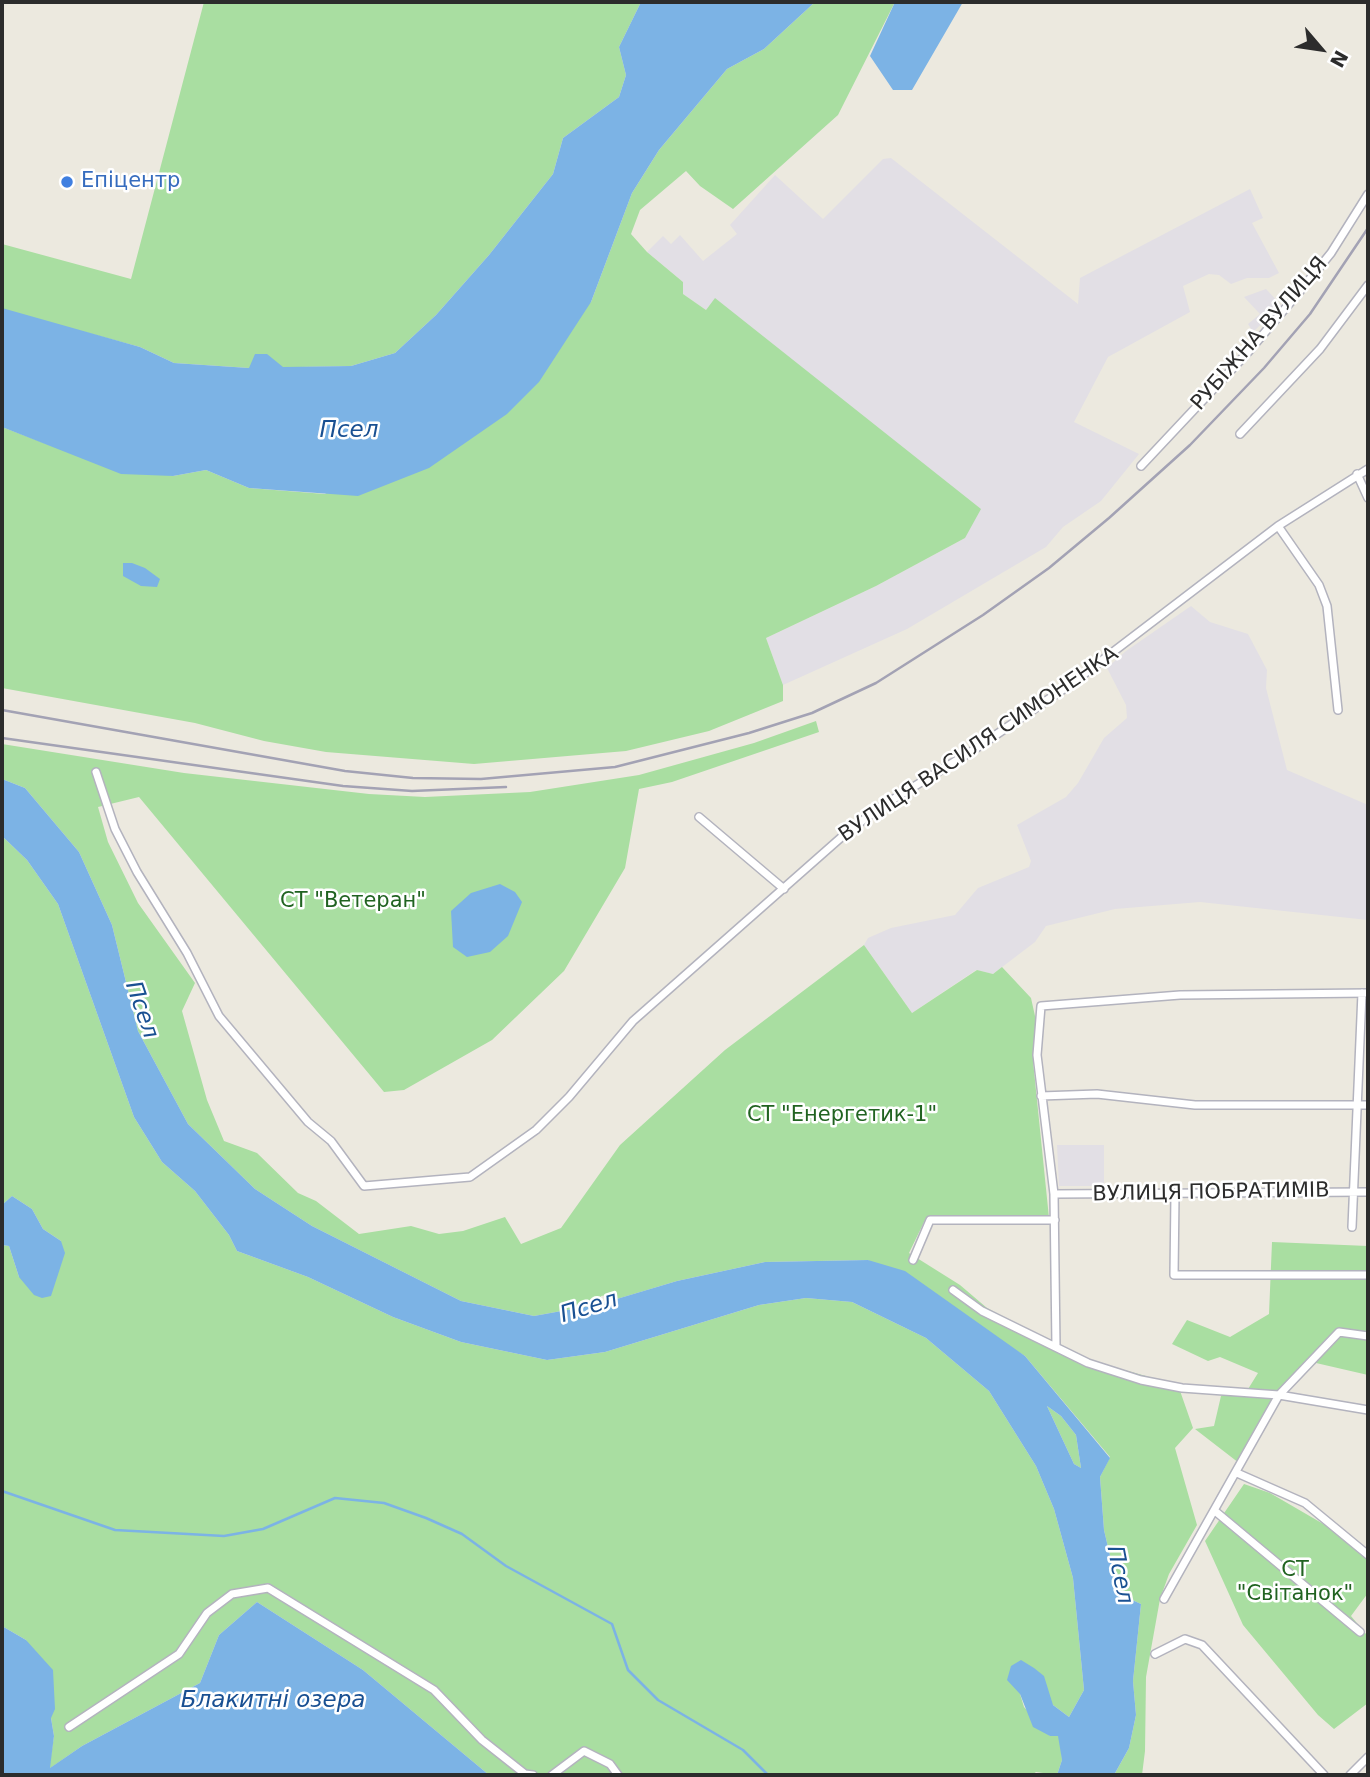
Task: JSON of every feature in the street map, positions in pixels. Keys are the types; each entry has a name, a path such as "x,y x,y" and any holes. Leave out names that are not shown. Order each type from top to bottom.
{"street":[{"name":"РУБІЖНА ВУЛИЦЯ","path":"1141,466 1186,420 1283,311 1331,253 1368,194"},
{"path":"1240,434 1320,349 1368,285"},
{"name":"ВУЛИЦЯ ВАСИЛЯ СИМОНЕНКА","path":"96,772 115,829 137,872 187,953 219,1016 308,1122 331,1141 364,1186 470,1177 490,1166 536,1130 569,1097 633,1021 879,808 972,751 1071,684 1278,526 1368,469"},
{"path":"1357,474 1368,498"},
{"path":"1278,526 1319,585 1326,606 1338,710"},
{"path":"699,817 783,889"},
{"path":"1056,1347 1054,1194 1037,1055 1041,1006 1180,995 1365,993 1356,1105 1352,1227"},
{"path":"1041,1096 1097,1094 1195,1105 1368,1105"},
{"name":"ВУЛИЦЯ ПОБРАТИМІВ","path":"1054,1194 1368,1192"},
{"path":"1175,1195 1174,1275 1368,1275"},
{"path":"913,1261 930,1220 1055,1220"},
{"path":"953,1290 982,1311 1088,1363 1141,1381 1182,1388 1279,1395 1368,1410"},
{"path":"1164,1599 1279,1395 1339,1332 1368,1336"},
{"path":"1237,1473 1305,1503 1368,1555"},
{"path":"1215,1511 1360,1632"},
{"path":"69,1727 179,1654 207,1613 232,1594 268,1588 434,1690 482,1740 525,1774 533,1775"},
{"path":"1155,1654 1185,1639 1202,1645 1324,1775"},
{"path":"552,1775 584,1751 610,1763 618,1775"},
{"path":"1350,1775 1368,1757"}],"shaded area":[{"path":"891,158 1078,304 1080,278 1250,189 1263,218 1252,223 1279,273 1269,278 1247,278 1231,284 1219,275 1209,274 1183,286 1190,312 1108,357 1074,422 1139,454 1101,501 1063,527 1046,547 907,629 783,685 766,638 876,586 965,538 715,299 706,310 683,294 683,282 647,252 663,236 671,244 680,235 703,261 737,234 730,225 775,175 823,219 883,159"},
{"path":"1266,289 1281,305 1253,332 1248,324 1260,314 1244,297"},
{"path":"1191,606 1210,622 1248,634 1267,670 1266,688 1287,770 1368,805 1368,920 1200,902 1115,909 1046,926 1035,942 993,974 976,970 912,1013 864,945 868,938 891,928 955,915 978,888 1029,867 1031,861 1017,825 1066,797 1078,783 1104,738 1127,718 1126,705 1107,668 1126,651"},
{"path":"1057,1145 1104,1145 1104,1186 1059,1186"}],"green space":[{"path":"204,2 641,2 619,47 626,75 619,97 563,138 553,174 489,255 436,315 395,353 351,366 249,368 174,363 140,347 3,310 2,244 131,279"},
{"path":"815,2 895,2 838,115 733,209 700,186 686,171 640,210 631,234 647,252 683,282 683,294 706,310 715,298 981,509 965,538 876,586 766,638 783,685 783,701 709,731 626,751 474,764 326,752 264,741 195,723 2,688 2,427 52,446 173,476 206,470 249,488 325,494 591,302 632,193 659,150 727,69 764,49"},
{"path":"816,721 819,732 672,782 639,789 625,868 564,971 492,1040 404,1090 384,1092 139,797 98,807 108,842 138,903 195,983 182,1011 207,1100 224,1141 257,1153 298,1193 316,1201 359,1234 411,1226 439,1234 463,1231 505,1217 521,1244 561,1228 620,1145 725,1050 864,945 912,1013 977,970 993,974 1002,967 1031,998 1037,1025 1033,1061 1049,1218 926,1218 909,1253 960,1285 987,1308 1078,1357 1178,1385 1193,1428 1175,1448 1197,1525 1169,1574 1160,1599 1146,1677 1142,1775 1114,1775 1129,1748 1136,1715 1133,1681 1141,1604 1119,1594 1104,1530 1100,1477 1110,1457 1025,1356 868,1260 765,1262 677,1281 617,1299 613,1294 601,1296 600,1304 534,1316 461,1301 312,1226 255,1189 188,1124 138,1031 112,925 79,852 25,788 2,779 2,744 184,773 369,794 425,797 530,792 639,775 754,743"},
{"path":"2,836 27,860 58,904 134,1117 162,1162 195,1191 229,1235 237,1251 308,1277 393,1317 461,1342 547,1360 605,1352 759,1305 806,1298 852,1302 926,1338 989,1391 1036,1466 1054,1509 1073,1578 1084,1690 1069,1717 1053,1705 1020,1694 1024,1707 1050,1736 1058,1735 1062,1760 1057,1775 1036,1772 1032,1775 489,1775 363,1670 257,1602 219,1635 200,1683 82,1746 49,1769 54,1736 51,1718 26,1640 2,1626 2,1245 9,1246 19,1277 61,1241 43,1229 32,1209 12,1196 2,1205"},
{"path":"1272,1242 1368,1246 1368,1375 1316,1363 1300,1367 1279,1390 1239,1463 1195,1429 1214,1426 1221,1396 1245,1394 1258,1373 1220,1357 1208,1361 1172,1344 1187,1320 1230,1337 1269,1314"},
{"path":"1047,1406 1061,1416 1076,1435 1081,1468 1074,1464"},
{"name":"СТ \"Світанок\"","path":"1244,1484 1270,1493 1344,1536 1368,1560 1368,1593 1351,1616 1366,1634 1368,1703 1334,1729 1318,1715 1243,1625 1205,1541"}],"water":[{"name":"Псел","path":"641,2 815,2 764,49 727,69 659,150 632,193 591,302 539,382 507,414 429,468 358,496 249,488 206,470 173,476 121,474 2,427 2,308 140,347 174,363 249,368 255,354 267,354 283,367 351,366 395,353 436,315 489,255 553,174 563,138 619,97 626,75 619,47"},
{"path":"895,2 963,2 912,90 893,90 870,56"},
{"path":"123,563 145,568 160,579 157,587 141,586 123,576"},
{"name":"Псел","path":"2,779 25,788 79,852 112,925 138,1031 188,1124 255,1189 312,1226 461,1301 534,1316 600,1304 677,1281 765,1262 868,1260 905,1271 1025,1356 1110,1458 1100,1477 1104,1530 1119,1594 1141,1604 1133,1681 1136,1715 1129,1748 1114,1775 1057,1775 1062,1760 1058,1736 1050,1736 1033,1727 1020,1694 1007,1680 1011,1666 1021,1660 1044,1676 1053,1705 1069,1717 1084,1690 1073,1578 1054,1509 1036,1466 989,1391 926,1338 852,1302 806,1298 759,1305 605,1352 547,1360 461,1342 393,1317 308,1277 237,1251 229,1235 195,1191 162,1162 134,1117 58,904 27,860 2,836","holes":["1047,1406 1061,1416 1076,1435 1081,1468 1074,1464"]},
{"path":"500,884 515,892 522,902 508,936 490,952 467,957 453,947 451,911 471,893"},
{"path":"12,1196 32,1209 43,1229 61,1241 65,1253 51,1296 42,1298 34,1295 19,1277 9,1246 2,1245 2,1205"},
{"name":"Блакитні озера","path":"257,1602 363,1670 489,1775 2,1775 2,1626 26,1640 53,1670 55,1709 51,1718 54,1736 50,1768 82,1746 200,1683 219,1635"}],"waterway":[{"path":"2,1491 115,1530 224,1536 263,1529 335,1498 384,1503 426,1518 462,1534 506,1566 612,1624 628,1670 658,1700 743,1750 768,1775"}],"railway":[{"path":"2,710 345,771 413,778 481,779 615,767 749,733 812,713 876,683 983,615 1049,568 1109,518 1190,445 1264,368 1310,314 1368,228"},
{"path":"2,738 343,786 412,791 506,787"}],"place":[{"name":"Епіцентр","path":"67,182"}],"park label":[{"name":"СТ \"Ветеран\"","path":"353,902"},
{"name":"СТ \"Енергетик-1\"","path":"842,1116"}]}
